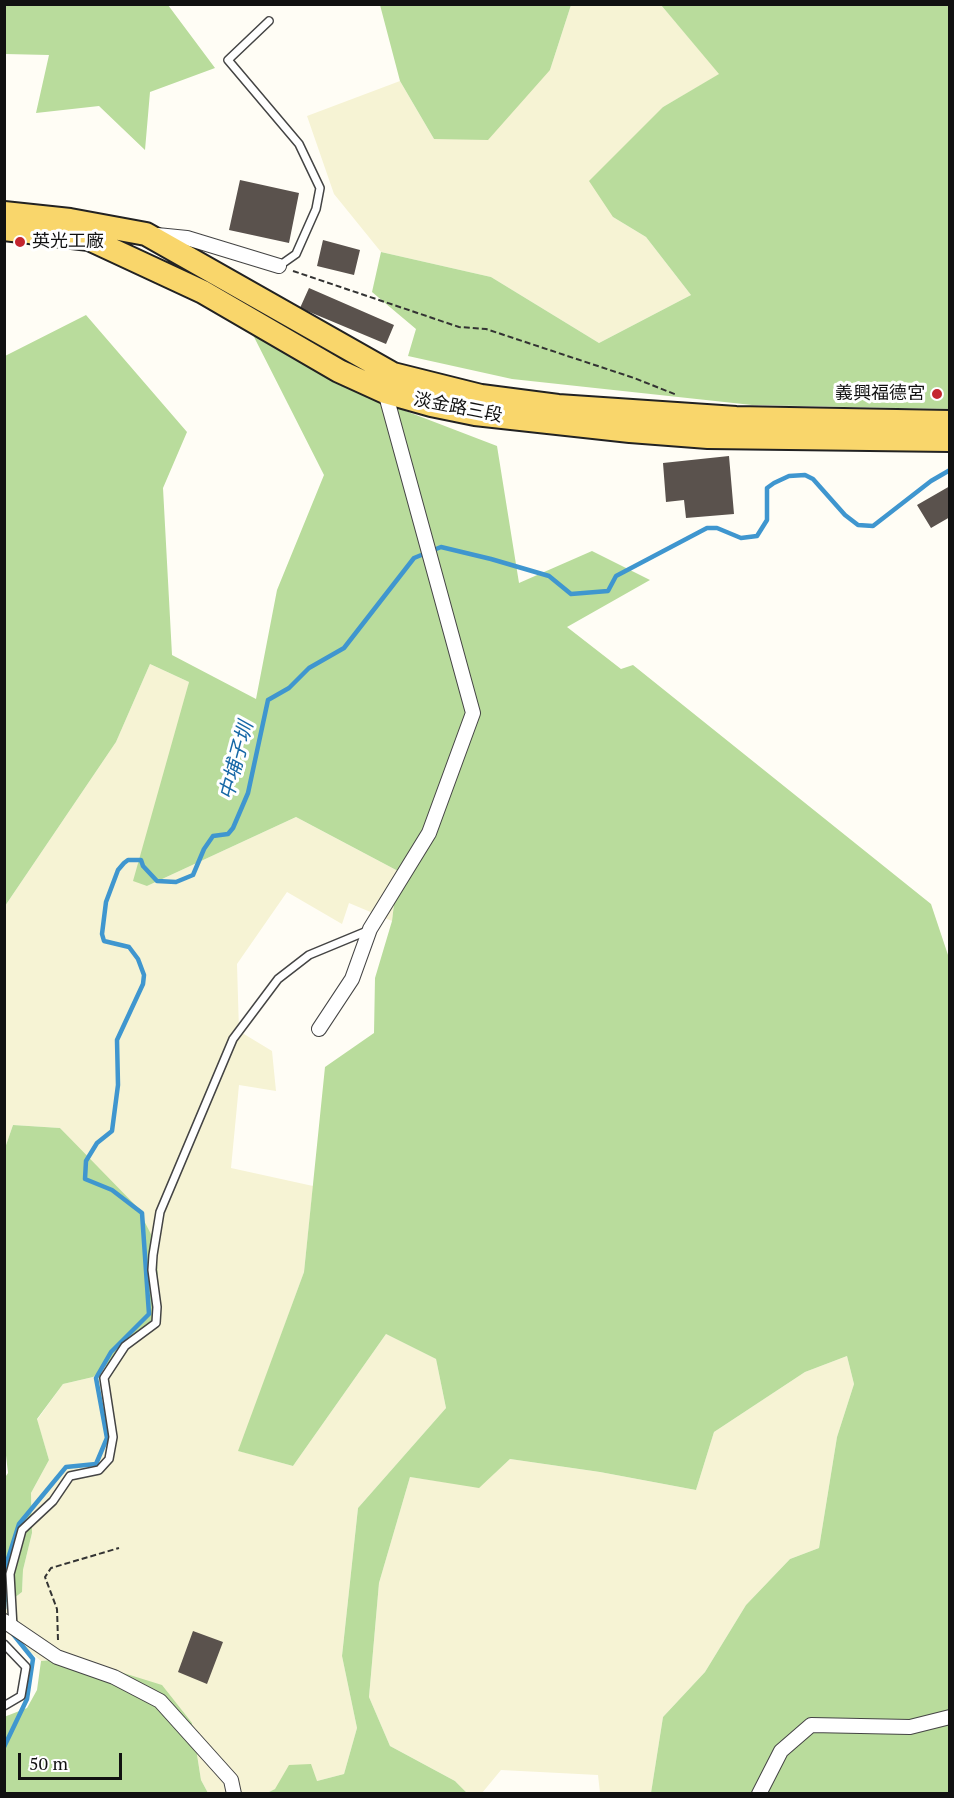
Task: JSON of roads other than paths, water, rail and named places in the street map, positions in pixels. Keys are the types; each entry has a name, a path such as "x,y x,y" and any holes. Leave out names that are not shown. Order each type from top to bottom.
{"main road":[{"name":"淡金路三段","path":"4,213 70,220 146,234 389,383 431,405 475,414 630,431 708,436 950,440"},
{"name":"淡金路三段","path":"4,230 89,239 203,292 339,371 389,383 558,406 736,418 950,422"}],"street":[{"path":"89,239 146,234 187,238 279,266"},
{"path":"319,1029 352,979 370,929 429,833 473,713 389,383"},
{"path":"9,1624 57,1657 114,1677 160,1701 231,1779 234,1794"},
{"path":"759,1794 781,1751 811,1725 910,1727 950,1717"}],"lane":[{"path":"269,21 228,60 299,144 320,188 316,209 296,254 279,266"},
{"path":"9,1624 10,1574 22,1530 53,1501 70,1476 99,1470 109,1459 113,1437 104,1378 125,1346 156,1323 153,1255 160,1212 233,1039 278,979 309,955 370,929"},
{"path":"4,1644 26,1667 21,1696 4,1706"}],"waterway":[{"name":"中埔子圳","path":"4,1609 6,1565 19,1524 66,1467 96,1464 107,1438 96,1378 111,1352 149,1314 142,1213 112,1190 85,1179 86,1161 97,1143 112,1131 118,1085 117,1040 143,984 144,975 138,959 129,947 104,941 102,934 106,902 118,870 128,860 141,860 143,866 157,881 176,882 193,875 204,849 213,836 228,834 233,828 248,793 268,700 289,688 309,668 344,648 414,558 441,547 549,576 571,594 608,591 616,576 707,528 717,528 741,538 757,536 767,520 767,488 789,476 805,475 813,479 845,515 858,525 873,526 931,481 950,470"},
{"name":"中埔子圳","path":"4,1747 27,1699 33,1659 13,1634"}],"place":[{"name":"英光工廠","path":"20,242"},
{"name":"義興福德宮","path":"937,394"}]}
